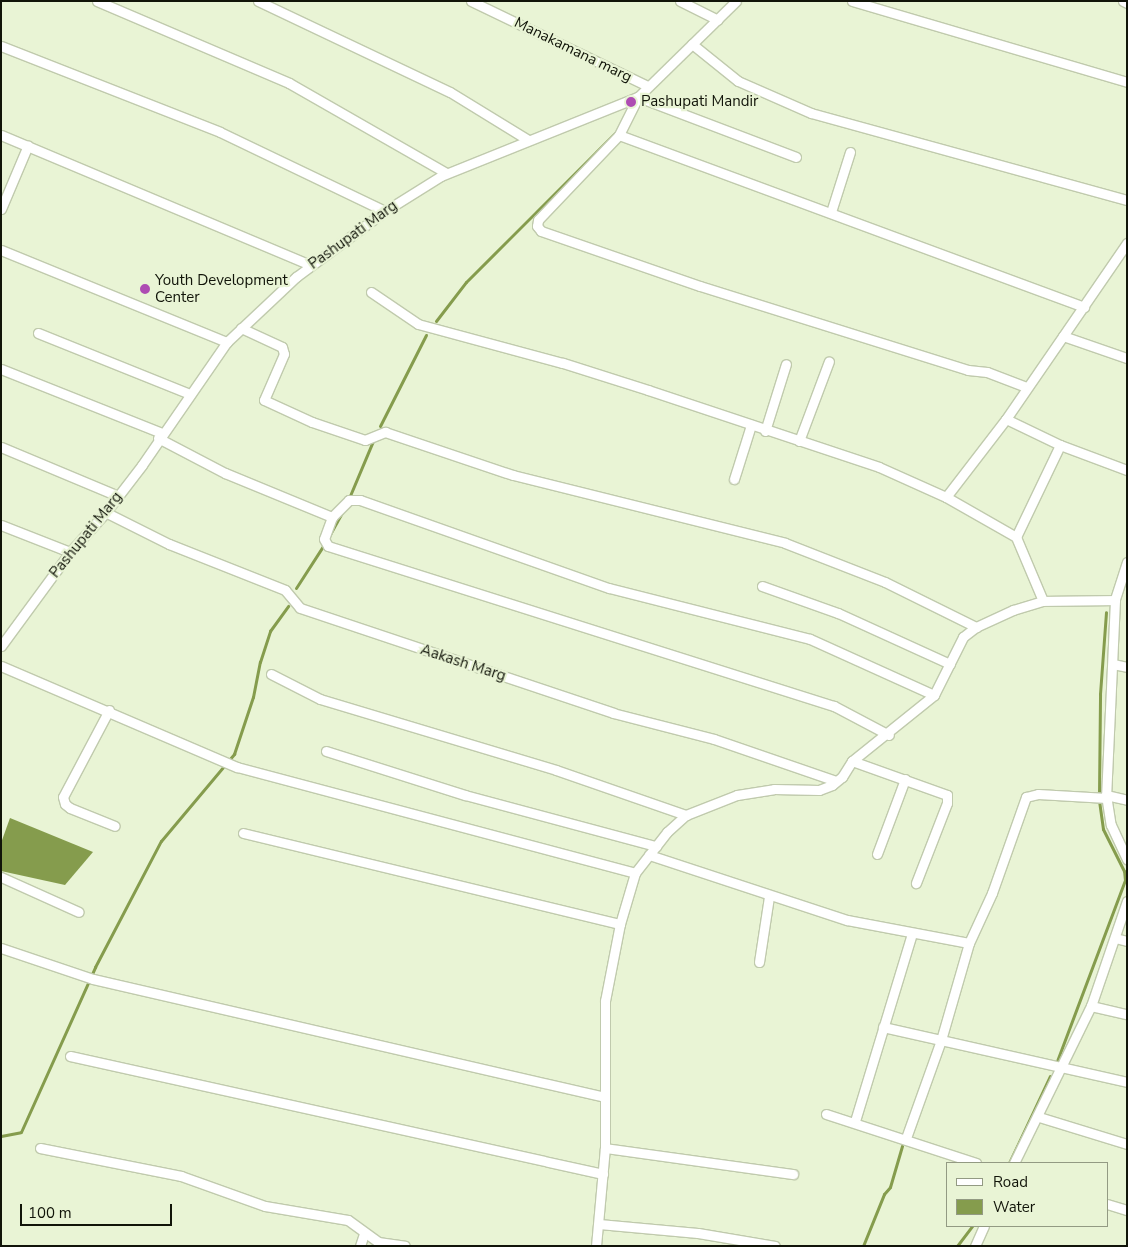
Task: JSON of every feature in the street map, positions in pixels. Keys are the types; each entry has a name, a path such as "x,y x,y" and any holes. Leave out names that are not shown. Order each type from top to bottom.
{"street":[{"path":"97,1 289,83 446,173"},
{"path":"258,1 450,92 528,140"},
{"name":"Manakamana marg","path":"471,1 648,86"},
{"path":"680,1 718,20"},
{"name":"Pashupati Marg","path":"1,646 70,552 118,496 227,342 311,265 385,210 446,173 638,97 736,1"},
{"path":"852,1 1127,82"},
{"path":"1123,1 1127,3"},
{"path":"692,44 738,81 812,113 1127,200"},
{"path":"1,46 220,132 385,210"},
{"path":"796,157 638,97 619,135 538,220 538,229 700,286 968,370 987,372 1026,388"},
{"path":"1,135 311,265"},
{"path":"619,135 832,212 1084,307"},
{"path":"1,209 28,146"},
{"path":"832,212 850,152"},
{"path":"946,498 1006,419 1125,248"},
{"path":"1,250 227,342"},
{"path":"371,292 418,324 563,363 879,467 946,498 1016,537 1043,601"},
{"path":"241,328 282,347 284,354 264,400 312,422 365,440 385,432 513,475 785,543 885,582 976,627"},
{"path":"38,333 190,394"},
{"path":"1063,336 1127,358"},
{"path":"800,441 829,361"},
{"path":"765,431 786,364"},
{"path":"1,369 160,435 225,473 332,517"},
{"path":"1006,419 1060,445 1127,470"},
{"path":"734,479 751,425"},
{"path":"1016,537 1060,445"},
{"path":"1,447 118,496"},
{"path":"889,735 834,706 326,543 332,517 347,502 360,500 609,588 810,639 934,695"},
{"name":"Aakash Marg","path":"106,512 170,544 285,590 300,608 613,712 714,739 836,781"},
{"path":"1,524 70,552"},
{"path":"1127,562 1116,600 1113,664 1109,682 1107,797 1111,825 1127,860"},
{"path":"762,586 838,613 950,664"},
{"path":"596,1246 605,1148 605,1001 620,924 635,873 656,846 686,815 737,795 774,790 819,790 836,781 852,760 889,735 934,695 963,637 976,627 1013,610 1043,601 1116,600"},
{"path":"1113,664 1127,667"},
{"path":"1,666 227,761 635,873"},
{"path":"271,674 320,699 556,770 686,815"},
{"path":"108,710 64,798 65,804 70,808 115,826"},
{"path":"326,751 465,795 656,846"},
{"path":"852,760 946,793 948,797 916,883"},
{"path":"877,854 906,779"},
{"path":"906,1138 941,1040 969,943 992,893 1026,798 1038,794 1107,797 1127,800"},
{"path":"243,833 620,924"},
{"path":"649,855 769,897 847,920 969,943"},
{"path":"1,877 78,912"},
{"path":"759,962 769,897"},
{"path":"1015,1162 1040,1117 1091,1006 1127,901"},
{"path":"855,1121 912,933"},
{"path":"1115,938 1127,941"},
{"path":"1,948 90,978 605,1097"},
{"path":"1091,1006 1127,1014"},
{"path":"883,1027 1127,1082"},
{"path":"70,1056 604,1174"},
{"path":"826,1114 855,1121 973,1162"},
{"path":"1040,1117 1127,1144"},
{"path":"40,1148 181,1176 265,1206 348,1220 364,1234 378,1242 405,1246"},
{"path":"605,1148 793,1174"},
{"path":"1108,1204 1127,1210"},
{"path":"599,1224 698,1233 775,1246"},
{"path":"975,1246 984,1227"},
{"path":"360,1246 364,1234"}],"water":[{"path":"10,818 93,852 65,885 1,871 1,843"}],"waterway":[{"path":"436,321 466,282 615,133"},
{"path":"380,426 426,335"},
{"path":"349,498 373,441"},
{"path":"329,536 343,511"},
{"path":"296,588 325,543"},
{"path":"1,1136 21,1132 95,967 161,841 234,754 253,697 260,662 270,631 288,606"},
{"path":"1099,794 1100,694 1106,612"},
{"path":"1057,1061 1125,880 1124,871 1103,829 1099,802"},
{"path":"1009,1162 1050,1076"},
{"path":"863,1246 884,1194 890,1187 902,1146"},
{"path":"957,1246 971,1227"}],"place":[{"name":"Pashupati Mandir","path":"631,102"},
{"name":"Youth Development Center","path":"145,289"}]}
